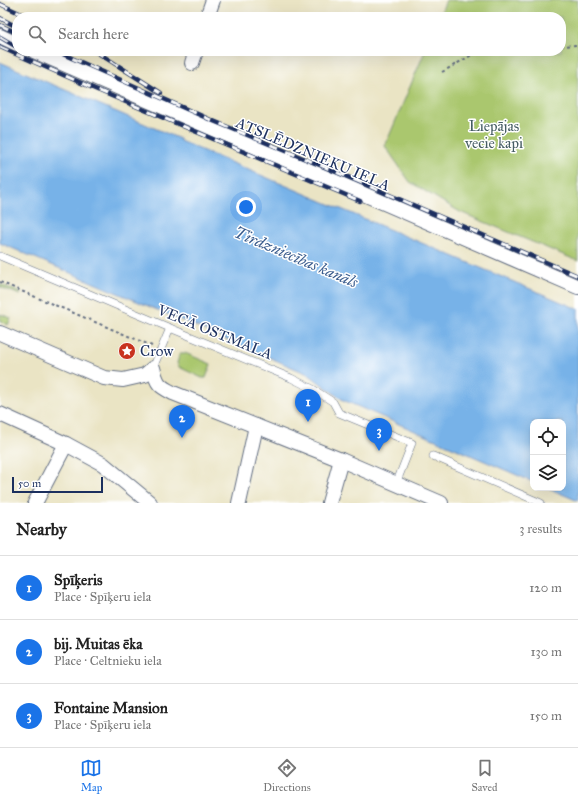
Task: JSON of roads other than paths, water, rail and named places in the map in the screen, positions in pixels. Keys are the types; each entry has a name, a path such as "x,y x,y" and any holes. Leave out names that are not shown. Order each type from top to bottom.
{"street":[{"path":"209,12 213,0"},
{"path":"0,36 12,42"},
{"name":"ATSLĒDZNIEKU IELA","path":"46,56 578,287"},
{"path":"0,333 104,378 123,380 145,375 153,368 156,381 161,387 173,394 341,460 441,503"},
{"path":"0,414 66,444 103,464 150,503"},
{"path":"239,503 256,426"},
{"path":"35,503 66,444"},
{"path":"329,503 341,460"}],"lane":[{"name":"VECĀ OSTMALA","path":"0,256 291,378 313,389 333,402 339,413 412,443 396,484"},
{"path":"153,368 170,328"},
{"path":"434,456 541,503"}],"water":[{"name":"Tirdzniecības kanāls","path":"0,62 180,139 180,141 578,309 578,501 555,491 566,491 566,419 530,419 530,481 343,400 308,374 0,243"}],"railway":[{"path":"0,4 17,12"},
{"path":"0,18 12,24"},
{"path":"0,25 12,31"},
{"path":"0,37 12,44"},
{"path":"0,47 12,52"},
{"path":"20,56 360,201"},
{"path":"67,56 211,120 320,165 578,276"},
{"path":"103,56 161,93"}],"place":[{"name":"Crow","path":"127,351"},
{"name":"Spīķeris","path":"308,422"},
{"name":"bij. Muitas ēka","path":"182,438"},
{"name":"Fontaine Mansion","path":"379,451"}],"park label":[{"name":"Liepājas vecie kapi","path":"494,134"}]}
